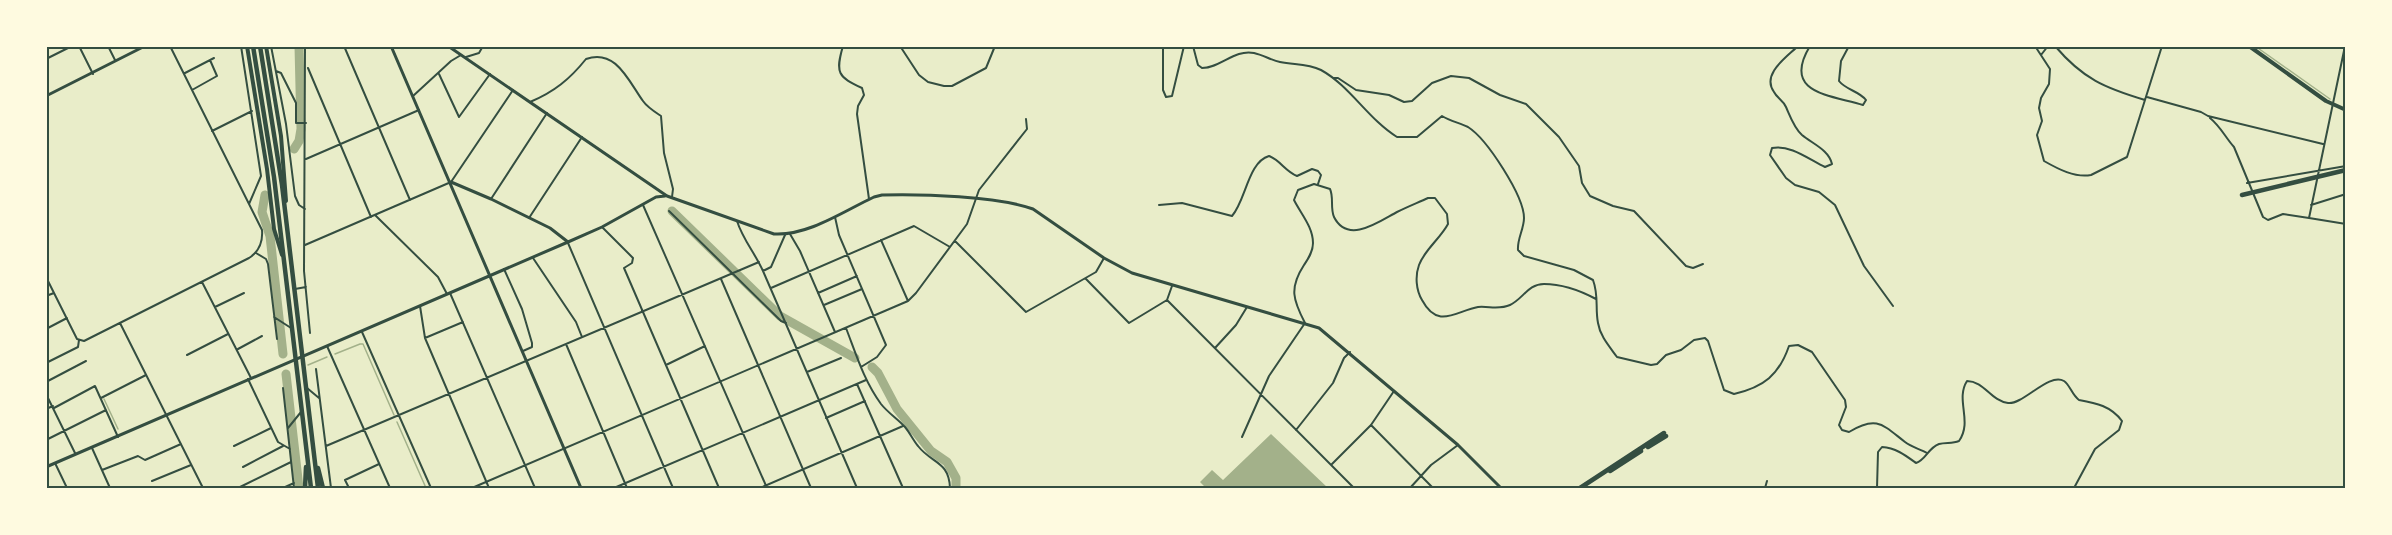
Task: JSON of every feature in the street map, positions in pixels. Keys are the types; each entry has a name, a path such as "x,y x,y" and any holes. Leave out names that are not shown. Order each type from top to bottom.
{"highway":[{"path":"252,46 274,177 309,489"},
{"path":"260,46 282,185 320,489"},
{"path":"2245,195 2346,170"},
{"path":"1580,489 1665,435 1584,489"},
{"path":"307,462 309,489"},
{"path":"316,463 320,489"}],"main road":[{"path":"247,46 267,169 274,229 283,258"},
{"path":"252,46 266,127 307,462"},
{"path":"260,46 285,208 309,390 316,463"},
{"path":"266,46 279,125 285,177 285,208"},
{"path":"2249,46 2332,104 2346,110"}],"street":[{"path":"46,59 72,46"},
{"path":"79,46 93,74"},
{"path":"108,46 116,62"},
{"path":"46,96 145,46"},
{"path":"79,340 84,341 256,253 262,240 262,230 170,46"},
{"path":"241,46 261,176 249,204"},
{"path":"271,46 286,124 295,196 299,205 306,209"},
{"path":"305,46 305,245 310,333"},
{"path":"344,46 410,200"},
{"path":"392,46 581,489"},
{"path":"448,46 667,196"},
{"path":"413,96 451,61 479,53 483,46"},
{"path":"843,46 840,73 844,80 862,88 864,95 858,106 857,114 869,199"},
{"path":"900,46 919,75 938,86 952,86 986,68 995,46"},
{"path":"1163,46 1163,90 1168,98 1172,96 1184,46"},
{"path":"1192,46 1198,65 1202,68 1212,66 1237,54 1254,53 1282,63 1303,63 1319,69 1333,78 1397,137 1417,137 1434,120 1442,116 1467,127 1475,133 1509,177 1522,203 1524,219 1518,246 1519,252 1524,256 1585,275 1593,280 1597,292 1597,321 1601,335 1617,357 1651,366 1657,364 1666,355 1681,350 1694,340 1705,338 1719,381 1724,390 1729,393 1745,392 1762,384 1782,366 1789,346 1802,347 1812,352 1828,372 1845,400 1846,407 1839,425 1842,430 1849,432 1860,425 1874,423 1889,427 1907,444 1927,453"},
{"path":"1798,46 1774,70 1771,85 1774,93 1783,100 1800,134 1821,148 1831,159 1832,164 1830,167 1825,167 1808,157 1778,147 1772,148 1770,155 1786,178 1795,185 1819,192 1834,205 1864,266 1893,306"},
{"path":"1810,46 1801,66 1801,76 1806,86 1827,97 1852,100 1863,105 1866,100 1864,97 1839,81 1841,61 1849,46"},
{"path":"2036,46 2050,69 2049,84 2041,98 2039,108 2042,121 2037,135 2038,145 2044,160 2078,176 2091,175 2127,157 2162,46"},
{"path":"2041,55 2048,46"},
{"path":"2055,46 2078,71 2109,90 2201,112 2221,126 2227,140 2234,147 2262,217 2268,220 2283,214 2346,224"},
{"path":"2309,218 2344,46"},
{"path":"183,74 214,58"},
{"path":"530,102 551,93 574,74 586,59 598,58 612,61 628,77 644,103 661,116 664,153 673,189 672,197"},
{"path":"192,90 218,76 210,60"},
{"path":"306,65 373,216 411,248 438,277 449,294 535,489"},
{"path":"276,71 281,73 296,103 296,123 306,123"},
{"path":"439,74 459,117 490,74"},
{"path":"1333,78 1338,78 1356,90 1389,95 1404,102 1412,101 1432,83 1451,76 1469,78 1500,95 1526,104 1566,147 1579,166 1582,183 1590,196 1634,211 1689,268 1703,264"},
{"path":"305,245 450,182 513,90"},
{"path":"306,159 419,110"},
{"path":"212,131 252,111"},
{"path":"491,199 546,113"},
{"path":"2208,116 2324,144"},
{"path":"472,489 908,301 970,218 975,199 986,180 1027,129 1026,119"},
{"path":"529,218 582,137"},
{"path":"1159,205 1182,203 1232,216 1257,162 1269,156 1288,172 1297,176 1312,169 1318,171 1321,175 1318,184"},
{"path":"2247,183 2346,170"},
{"path":"450,182 550,228 568,242 673,489"},
{"path":"1305,323 1295,301 1293,285 1312,250 1312,237 1307,222 1294,200 1294,195 1298,190 1318,184 1330,189 1331,204 1338,222 1356,230 1372,227 1428,198 1435,198 1442,204 1447,214 1448,224 1424,254 1419,264 1417,282 1421,298 1428,310 1440,316 1453,317 1479,307 1494,309 1511,304 1530,287 1543,284 1579,290 1596,299"},
{"path":"2311,205 2346,194"},
{"path":"46,467 602,227 660,196 672,197 774,234 785,235 835,216 869,199 882,195 900,195 1020,204 1033,209 1104,258 1132,273 1305,323 1326,332 1458,445 1501,489"},
{"path":"643,205 766,487"},
{"path":"669,211 786,323"},
{"path":"835,216 847,255 886,345 877,357 861,366"},
{"path":"737,221 747,246 764,271 857,489"},
{"path":"771,288 914,226 950,247"},
{"path":"602,227 633,258 632,263 624,268 719,489"},
{"path":"790,234 835,333"},
{"path":"764,271 771,267 785,235"},
{"path":"881,240 908,301"},
{"path":"954,241 1026,312 1086,279 1096,272 1104,258"},
{"path":"256,253 266,259 268,264 277,339"},
{"path":"532,257 576,322 582,337"},
{"path":"326,446 759,262"},
{"path":"504,269 522,309 532,343 532,347 522,351"},
{"path":"817,293 857,276"},
{"path":"46,277 79,340 78,347 46,363"},
{"path":"721,278 811,489"},
{"path":"1086,279 1129,323 1167,300 1172,286"},
{"path":"202,282 237,350 278,442 290,449"},
{"path":"295,289 306,287"},
{"path":"823,306 862,289"},
{"path":"46,296 54,292"},
{"path":"215,307 244,292"},
{"path":"1167,300 1354,489"},
{"path":"420,306 425,338 489,489"},
{"path":"1215,348 1236,325 1247,307"},
{"path":"275,317 291,328"},
{"path":"46,329 67,318"},
{"path":"425,338 462,322"},
{"path":"120,323 203,489"},
{"path":"1242,437 1273,370 1305,323"},
{"path":"846,328 866,380 883,406 903,426 925,454 943,466 948,473 950,489"},
{"path":"362,331 431,489"},
{"path":"187,355 228,334"},
{"path":"237,350 262,336"},
{"path":"566,344 627,489"},
{"path":"327,346 390,489"},
{"path":"666,364 705,346"},
{"path":"1296,430 1333,383 1344,358 1350,352"},
{"path":"807,372 841,358"},
{"path":"46,382 86,362"},
{"path":"316,369 331,489"},
{"path":"100,399 146,375"},
{"path":"614,489 866,380"},
{"path":"1877,489 1878,452 1882,447 1904,454 1916,463 1923,460 1927,453 1939,444 1953,444 1959,441 1966,418 1962,398 1963,388 1967,381 1978,384 1992,397 2009,404 2021,400 2035,389 2061,380 2079,400 2101,404 2114,412 2122,421 2119,430 2095,449 2074,489"},
{"path":"857,384 903,489"},
{"path":"318,386 309,390 320,399"},
{"path":"46,409 95,387 118,437"},
{"path":"283,388 294,489"},
{"path":"1331,465 1371,425 1394,392"},
{"path":"46,394 76,454"},
{"path":"826,418 865,401"},
{"path":"46,440 106,410"},
{"path":"288,428 301,412"},
{"path":"1371,425 1433,489"},
{"path":"760,489 903,426"},
{"path":"234,446 271,428"},
{"path":"102,470 138,456 145,460 181,444"},
{"path":"1410,489 1431,465 1458,445"},
{"path":"243,467 283,446"},
{"path":"92,448 110,489"},
{"path":"238,489 291,462"},
{"path":"55,463 67,489"},
{"path":"349,489 345,480 379,464"},
{"path":"152,481 192,465"},
{"path":"1765,489 1767,481"},
{"path":"283,489 294,483"}],"shaded area":[{"path":"1271,434 1328,488 1206,488 1200,482 1212,470 1223,480"}],"waterway":[{"path":"294,149 299,141 301,129 299,46"},
{"path":"2255,46 2330,99"},
{"path":"265,195 262,212 270,236 283,354"},
{"path":"672,211 780,316 855,358"},
{"path":"335,354 363,344 394,415"},
{"path":"308,365 327,357"},
{"path":"872,367 878,373 897,409 931,451 947,462 956,478 956,488"},
{"path":"286,374 299,488"},
{"path":"104,399 118,429"},
{"path":"397,422 426,488"}]}
